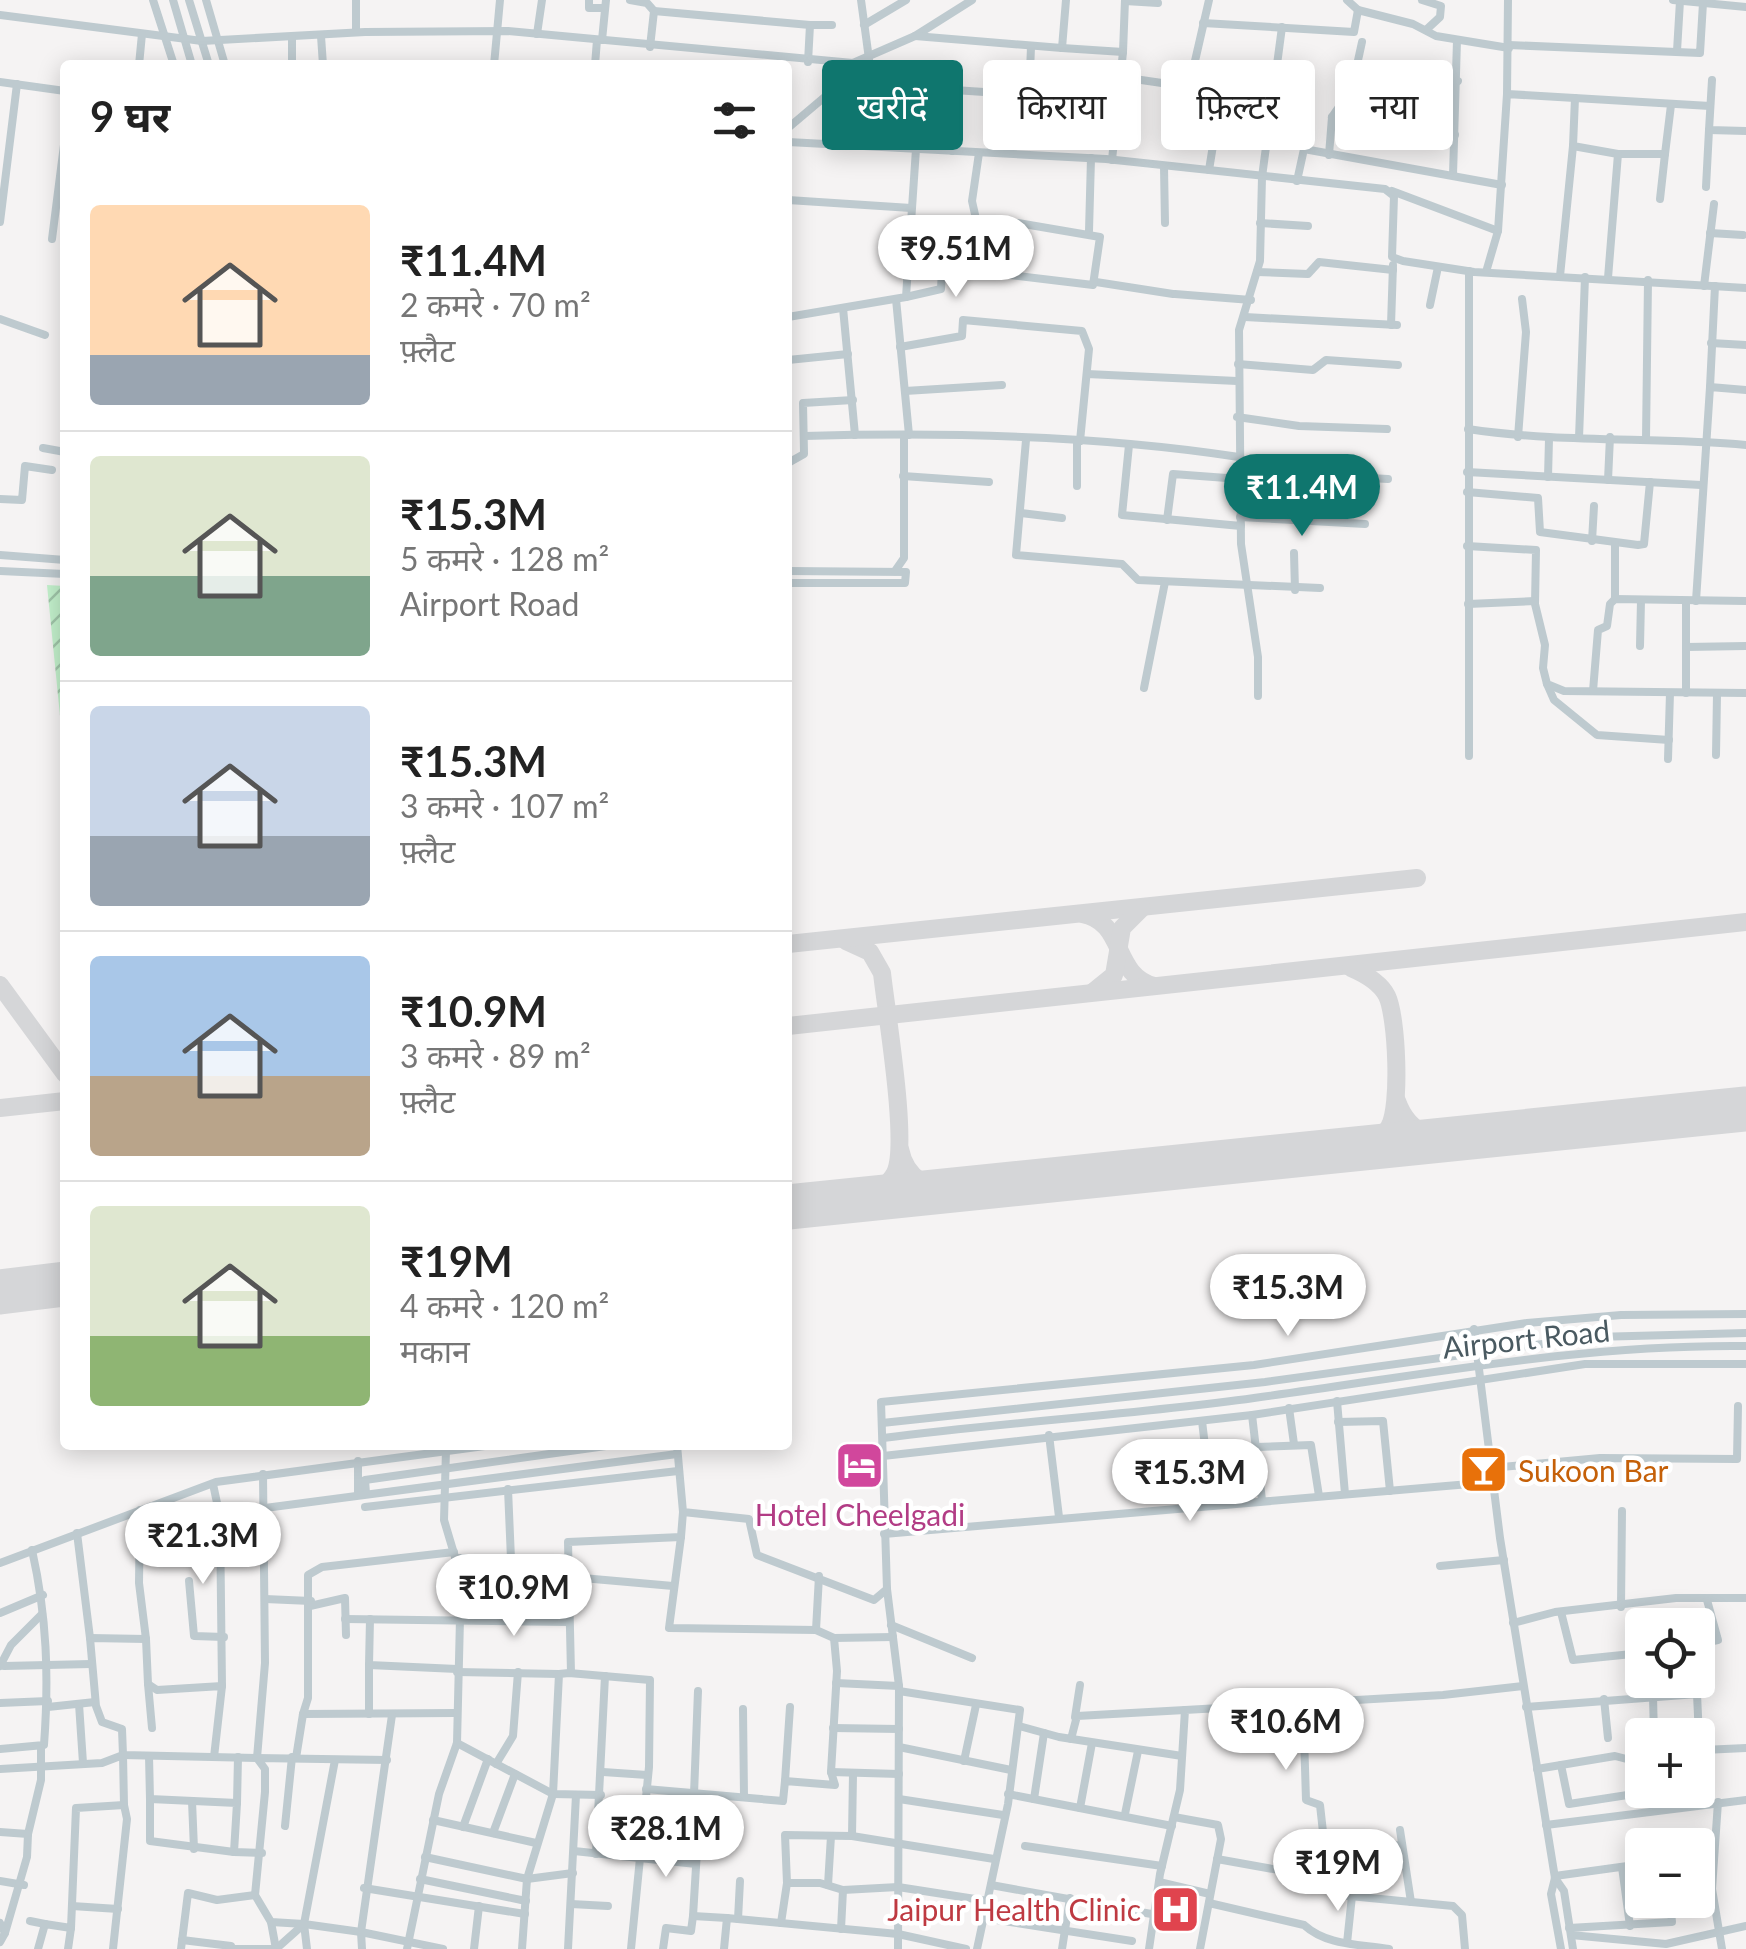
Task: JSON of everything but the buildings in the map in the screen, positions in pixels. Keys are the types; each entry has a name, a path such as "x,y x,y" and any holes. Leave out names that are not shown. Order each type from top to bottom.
{"street":[{"path":"153,0 173,60"},
{"path":"174,0 190,60"},
{"path":"189,0 208,60"},
{"path":"206,0 223,60"},
{"path":"356,0 356,32"},
{"path":"494,60 500,0"},
{"path":"537,34 542,0"},
{"path":"589,0 589,8 605,4 596,60"},
{"path":"630,0 648,1 654,11 650,46"},
{"path":"861,0 869,58"},
{"path":"864,25 906,0"},
{"path":"792,60 853,63 869,58 915,36 972,0"},
{"path":"1062,48 1066,0"},
{"path":"1122,60 1124,0 1158,2"},
{"path":"1195,60 1208,0"},
{"path":"1347,0 1361,11 1456,40 1509,46 1700,53 1704,3"},
{"path":"1203,23 1354,32 1366,0"},
{"path":"1422,0 1441,6 1440,17 1426,30"},
{"path":"1486,272 1498,231 1502,186 1508,94 1508,0"},
{"path":"1672,0 1746,7"},
{"path":"1678,51 1680,1"},
{"path":"654,11 832,24"},
{"path":"0,15 218,42 356,32 494,32 789,60"},
{"path":"808,62 810,25"},
{"path":"1258,696 1258,657 1241,522 1236,416 1238,330 1258,272 1262,177 1282,27"},
{"path":"139,60 142,34"},
{"path":"321,36 322,60"},
{"path":"915,36 1123,52"},
{"path":"292,38 292,60"},
{"path":"1453,174 1456,40"},
{"path":"1329,155 1332,118 1352,88 1362,42"},
{"path":"1030,60 1031,47"},
{"path":"711,52 711,60"},
{"path":"1453,80 1458,81"},
{"path":"1706,186 1712,80"},
{"path":"0,82 60,90"},
{"path":"0,222 17,84"},
{"path":"1508,94 1710,106"},
{"path":"1560,276 1575,98"},
{"path":"792,125 822,102"},
{"path":"1660,199 1671,104"},
{"path":"1709,130 1746,132"},
{"path":"792,142 822,144"},
{"path":"1572,146 1618,154 1665,154"},
{"path":"1297,181 1304,149 1502,186"},
{"path":"894,572 904,558 906,435 901,298 916,150"},
{"path":"934,150 1091,158 1392,191 1498,231"},
{"path":"1112,160 1113,150"},
{"path":"1209,170 1213,150"},
{"path":"979,153 972,201 980,237"},
{"path":"1608,278 1618,154"},
{"path":"1088,231 1091,158"},
{"path":"1164,167 1165,223"},
{"path":"52,239 60,176"},
{"path":"1244,317 1394,325 1392,257 1396,225 1392,191"},
{"path":"792,200 911,208"},
{"path":"1704,286 1714,204"},
{"path":"792,316 941,289 942,250 1018,223 1088,231 1100,237 1096,282"},
{"path":"1260,223 1308,226"},
{"path":"1710,233 1744,235"},
{"path":"1392,257 1469,271 1746,288"},
{"path":"1258,272 1308,274 1319,262 1393,270"},
{"path":"1430,304 1438,267"},
{"path":"944,268 1251,300"},
{"path":"1469,271 1469,756"},
{"path":"1579,438 1585,277"},
{"path":"1646,440 1648,280"},
{"path":"1686,694 1686,647 1710,387 1715,286"},
{"path":"1518,436 1526,332 1522,299"},
{"path":"843,308 856,435"},
{"path":"0,319 45,335"},
{"path":"900,347 962,336 963,320 1075,328 1088,338 1077,486"},
{"path":"1711,343 1746,345"},
{"path":"792,360 848,354"},
{"path":"1238,364 1312,370 1326,360 1398,365"},
{"path":"1086,374 1237,381"},
{"path":"905,391 1002,386"},
{"path":"1710,387 1746,390"},
{"path":"792,460 804,454 803,403 853,400"},
{"path":"1236,416 1299,426 1387,428"},
{"path":"1468,429 1550,439 1610,437 1746,445"},
{"path":"804,436 1079,441 1239,457"},
{"path":"1608,480 1610,437"},
{"path":"1548,477 1550,439"},
{"path":"1026,440 1016,555 1122,564 1138,580 1296,590 1320,588"},
{"path":"1129,445 1122,515 1167,520 1365,524"},
{"path":"43,448 60,451"},
{"path":"0,498 22,500 26,466 52,470"},
{"path":"1468,472 1701,485"},
{"path":"1167,520 1174,474 1388,479"},
{"path":"904,476 989,482"},
{"path":"1540,532 1615,544 1644,544 1650,482"},
{"path":"1468,492 1538,498 1535,600 1547,684 1554,700 1597,736 1669,740"},
{"path":"1592,540 1594,506"},
{"path":"1021,513 1062,518"},
{"path":"1615,544 1616,599"},
{"path":"1468,546 1536,550"},
{"path":"1294,553 1296,590"},
{"path":"0,555 60,560"},
{"path":"0,571 60,574"},
{"path":"792,571 906,572 906,583 792,583"},
{"path":"1144,688 1165,582"},
{"path":"1593,691 1596,633 1608,626 1610,604 1616,599 1746,601"},
{"path":"1468,604 1535,600"},
{"path":"1640,646 1641,600"},
{"path":"1686,647 1746,646"},
{"path":"1547,684 1564,691 1746,694"},
{"path":"1668,759 1670,693"},
{"path":"1716,755 1717,694"},
{"path":"898,1949 899,1688 887,1590 881,1402 1254,1365 1474,1329 1621,1315 1746,1314"},
{"path":"1474,1329 1513,1623 1555,1877 1552,1894 1560,1949"},
{"name":"Airport Road","path":"882,1423 1265,1382 1623,1334 1746,1333"},
{"name":"Airport Road","path":"883,1438 1252,1398 1478,1364 1660,1347 1746,1346"},
{"path":"883,1456 1049,1434 1252,1415 1585,1364 1746,1364"},
{"path":"1336,1401 1345,1494"},
{"path":"1491,1468 1600,1458 1736,1459 1738,1406"},
{"path":"1289,1408 1294,1444"},
{"path":"1252,1415 1262,1500"},
{"path":"1202,1420 1212,1504"},
{"path":"1338,1422 1383,1421 1390,1491"},
{"path":"1049,1434 1059,1517"},
{"path":"1256,1447 1311,1446 1319,1496"},
{"path":"0,1563 212,1484 446,1450 444,1520 461,1576 457,1743 433,1820 407,1944"},
{"path":"362,1494 365,1480 576,1450"},
{"path":"264,1508 677,1450 682,1538 669,1628 816,1630 834,1638 893,1637"},
{"path":"358,1461 362,1494"},
{"path":"364,1508 445,1495 678,1471"},
{"path":"263,1474 267,1527 257,1758 265,1769 262,1853 255,1895 271,1922 276,1949"},
{"path":"884,1534 1493,1482"},
{"path":"212,1484 221,1532 224,1637 214,1757"},
{"path":"508,1489 511,1559"},
{"path":"140,1510 139,1583 152,1728"},
{"path":"682,1512 749,1519 758,1555 874,1600 887,1590"},
{"path":"1621,1606 1622,1512"},
{"path":"140,1544 206,1542 221,1532 267,1527"},
{"path":"77,1533 96,1702 102,1722 122,1729 127,1819 113,1949"},
{"path":"572,1674 568,1542 682,1538"},
{"path":"2,1937 27,1856 48,1704 46,1611 32,1550"},
{"path":"285,1826 294,1758 308,1698 311,1604 306,1578 322,1567 455,1555 568,1560"},
{"path":"1440,1566 1504,1560"},
{"path":"816,1630 819,1576"},
{"path":"571,1577 674,1586"},
{"path":"188,1581 194,1636 224,1637"},
{"path":"0,1613 43,1595"},
{"path":"265,1600 311,1604 345,1598 346,1635"},
{"path":"1513,1623 1561,1612 1676,1598 1746,1598"},
{"path":"1708,1600 1710,1608"},
{"path":"46,1611 11,1645 2,1666 91,1664"},
{"path":"1561,1612 1573,1660 1625,1654"},
{"path":"345,1618 568,1622"},
{"path":"369,1714 370,1619"},
{"path":"891,1625 972,1658"},
{"path":"90,1638 146,1639"},
{"path":"785,1782 835,1785 831,1772 836,1683 834,1638"},
{"path":"369,1666 650,1680 648,1775 631,1949"},
{"path":"462,1827 492,1762 513,1736 518,1672"},
{"path":"522,1949 527,1879 552,1794 559,1674"},
{"path":"596,1854 605,1676"},
{"path":"836,1683 899,1688 1020,1710 1008,1794 977,1949"},
{"path":"148,1684 157,1690 222,1686"},
{"path":"1071,1739 1080,1685"},
{"path":"1075,1718 1523,1686"},
{"path":"694,1794 698,1691"},
{"path":"1526,1707 1628,1698"},
{"path":"1604,1699 1608,1738"},
{"path":"0,1703 96,1702"},
{"path":"79,1704 83,1763"},
{"path":"1304,1704 1306,1802 1320,1805 1323,1832"},
{"path":"964,1761 976,1705"},
{"path":"646,1789 784,1801 790,1707"},
{"path":"743,1709 744,1797"},
{"path":"1149,1949 1173,1822 1185,1710"},
{"path":"303,1714 455,1713"},
{"path":"362,1949 364,1888 392,1714"},
{"path":"1020,1726 1092,1743 1182,1756"},
{"path":"833,1728 899,1729"},
{"path":"1034,1799 1044,1733"},
{"path":"457,1743 552,1794 601,1795"},
{"path":"1080,1808 1092,1743"},
{"path":"0,1748 40,1748"},
{"path":"899,1748 1011,1770"},
{"path":"1715,1749 1746,1748"},
{"path":"1125,1814 1138,1751"},
{"path":"0,1769 83,1763 123,1755 387,1760"},
{"path":"149,1756 150,1841 194,1850 262,1853"},
{"path":"1537,1769 1625,1757"},
{"path":"234,1852 238,1758"},
{"path":"307,1949 304,1924 335,1760"},
{"path":"1561,1765 1569,1804 1625,1795"},
{"path":"603,1772 648,1775"},
{"path":"831,1772 899,1774"},
{"path":"492,1834 515,1774"},
{"path":"852,1836 853,1774"},
{"path":"1008,1794 1173,1822 1218,1825 1217,1859 1203,1948"},
{"path":"576,1795 568,1948 580,1949"},
{"path":"150,1799 237,1803"},
{"path":"898,1799 1003,1815"},
{"path":"192,1800 194,1850"},
{"path":"1722,1949 1712,1889 1718,1802 1746,1800"},
{"path":"68,1949 76,1808 124,1806"},
{"path":"1546,1825 1661,1808"},
{"path":"663,1949 666,1928 691,1930 699,1818"},
{"path":"433,1820 536,1843"},
{"path":"1400,1830 1411,1902"},
{"path":"0,1832 28,1834"},
{"path":"781,1923 787,1884 785,1834 852,1836 994,1859"},
{"path":"828,1886 830,1836"},
{"path":"1336,1893 1346,1849 1402,1845"},
{"path":"1025,1846 1162,1866"},
{"path":"574,1851 696,1864"},
{"path":"425,1857 527,1879 573,1873"},
{"path":"1217,1859 1316,1877 1336,1893 1452,1906 1462,1915 1464,1949"},
{"path":"1622,1867 1630,1926"},
{"path":"1555,1877 1625,1867"},
{"path":"1555,1877 1564,1891 1573,1949"},
{"path":"420,1879 526,1901"},
{"path":"0,1880 20,1884"},
{"path":"738,1918 740,1881"},
{"path":"1159,1882 1304,1925 1321,1937 1390,1949"},
{"path":"787,1884 843,1890 898,1888 988,1901"},
{"path":"991,1885 1156,1914"},
{"path":"364,1888 525,1914"},
{"path":"841,1929 843,1890"},
{"path":"255,1895 217,1900 188,1894 181,1944 276,1949 304,1924"},
{"path":"1347,1943 1352,1896"},
{"path":"1062,1949 1070,1898"},
{"path":"570,1904 608,1906"},
{"path":"72,1906 118,1908"},
{"path":"474,1949 478,1906"},
{"path":"694,1916 898,1934 961,1949"},
{"path":"724,1949 727,1918"},
{"path":"984,1918 1132,1941"},
{"path":"1570,1932 1672,1922 1672,1918"},
{"path":"30,1921 71,1928"},
{"path":"271,1922 361,1932 442,1949"},
{"path":"0,1923 2,1937"},
{"path":"38,1949 46,1924"},
{"path":"1570,1932 1666,1944 1746,1926"},
{"path":"1319,1949 1321,1937"}],"green space":[{"path":"47,585 60,586 60,716"}],"taxiway":[{"path":"792,944 1417,878"},
{"path":"1093,992 1114,975 1122,928 1142,908"},
{"path":"1082,914 1106,927 1131,971 1154,986"},
{"path":"792,1026 1746,922"},
{"path":"846,941 870,952 882,973 899,1135 899,1158 892,1178 879,1190 858,1200"},
{"path":"1342,1151 1369,1144 1385,1133 1393,1117 1396,1083 1393,1023 1387,996 1376,983 1351,968"},
{"path":"0,985 60,1067"},
{"path":"1397,1101 1418,1130 1438,1137 1475,1136"},
{"path":"0,1108 60,1102"},
{"path":"900,1149 908,1169 921,1182 960,1191"}],"runway":[{"path":"792,1207 1746,1109"},
{"path":"0,1292 60,1285"}],"place":[{"name":"Hotel Cheelgadi","path":"860,1465"},
{"name":"Sukoon Bar","path":"1483,1470"},
{"name":"Jaipur Health Clinic","path":"1176,1909"}]}
